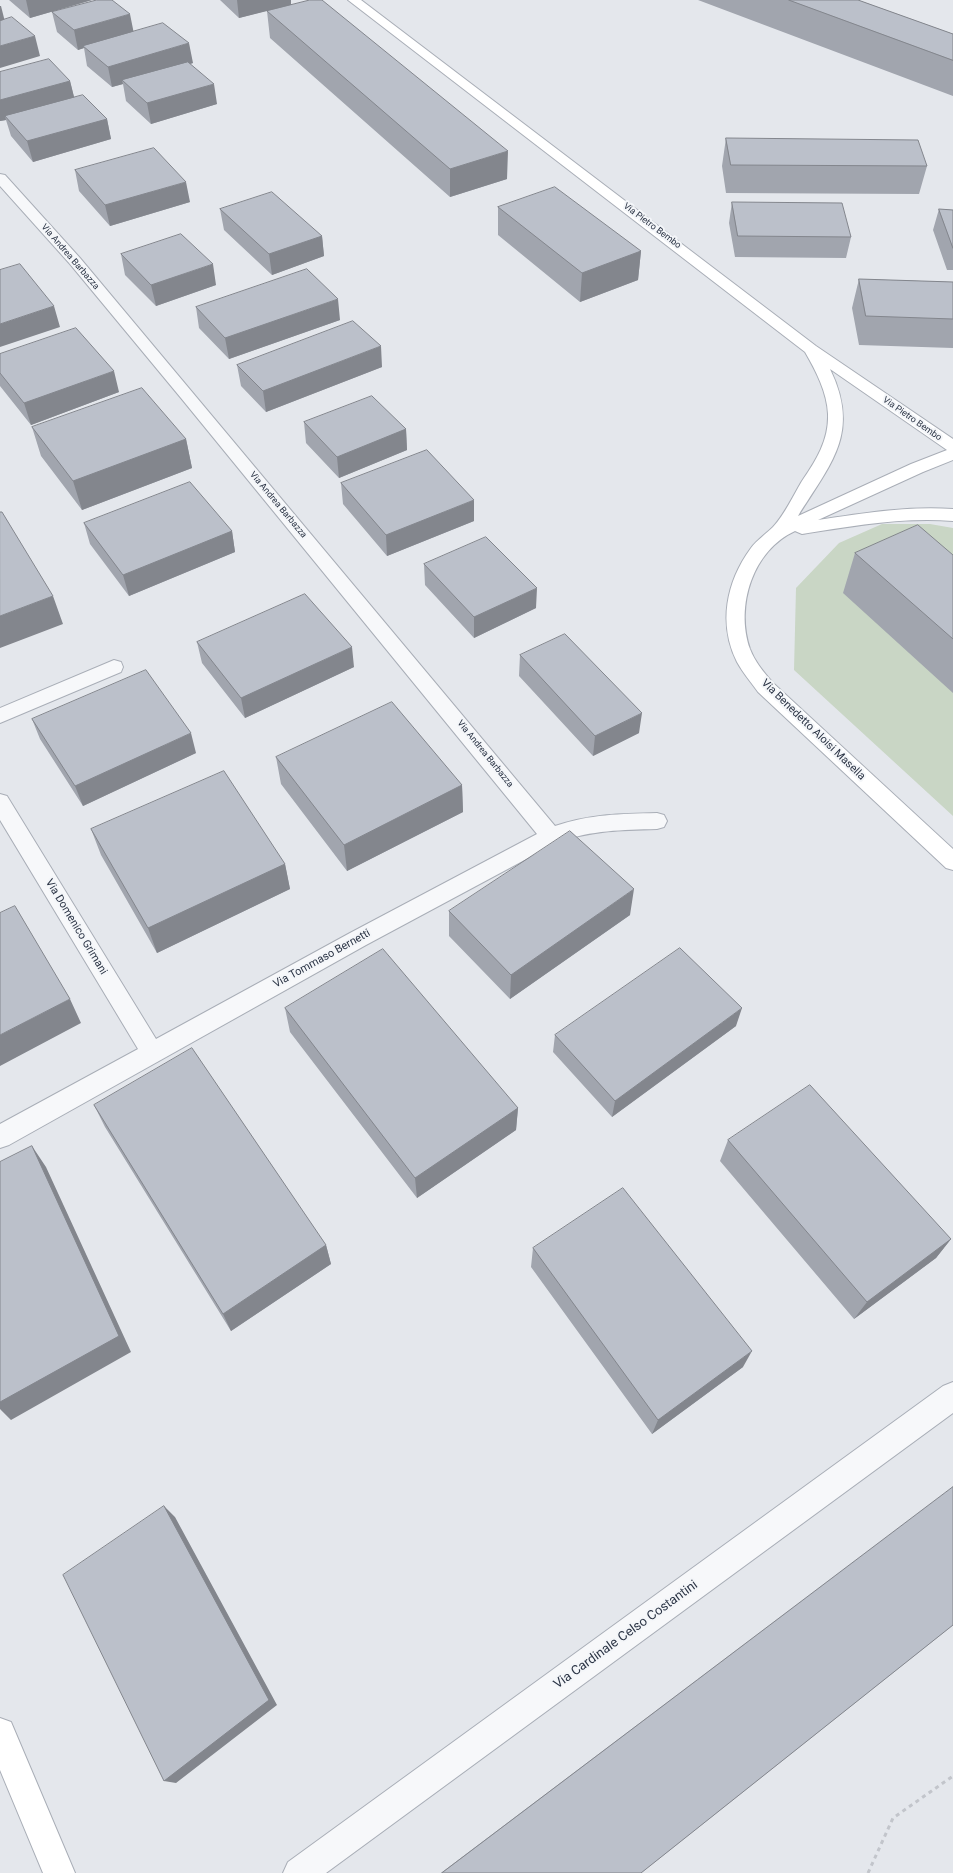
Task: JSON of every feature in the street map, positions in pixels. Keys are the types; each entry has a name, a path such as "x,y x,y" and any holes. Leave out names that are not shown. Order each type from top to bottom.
{"street":[{"name":"Via Pietro Bembo","path":"354,0 811,349 953,448"},
{"name":"Via Andrea Barbazza","path":"0,178 11,199 75,261 551,836"},
{"name":"Via Benedetto Aloisi Masella","path":"811,349 826,375 836,408 836,423 833,441 822,464 778,532 758,551 746,572 738,594 736,606 736,629 742,651 748,663 766,687 953,862"},
{"name":"Via Benedetto Aloisi Masella","path":"778,532 899,476 953,454"},
{"path":"778,532 887,514 914,512 953,515"},
{"path":"0,716 114,667"},
{"name":"Via Domenico Grimani","path":"0,802 152,1052"},
{"name":"Via Tommaso Bernetti","path":"0,1137 152,1052 551,836 580,826 608,822 657,821"},
{"name":"Via Cardinale Celso Costantini","path":"299,1873 953,1396"},
{"path":"0,1733 59,1873"}],"path":[{"path":"868,1873 893,1818 953,1776"}],"green space":[{"path":"882,524 930,524 953,528 953,816 794,670 796,588 839,543"}],"building":[{"path":"97,0 112,0 130,14 74,30 52,12"},
{"path":"310,0 322,0 508,151 450,169 267,11"},
{"path":"789,0 858,0 953,34 953,60"},
{"path":"12,17 35,36 0,46 0,21"},
{"path":"163,23 189,43 108,67 83,46"},
{"path":"49,59 70,81 0,100 0,72"},
{"path":"188,62 214,84 147,103 122,80"},
{"path":"83,95 107,119 27,141 5,116"},
{"path":"726,138 918,140 927,166 731,165"},
{"path":"154,148 186,182 105,205 75,170"},
{"path":"555,187 641,251 582,273 498,207"},
{"path":"272,192 322,236 269,254 220,209"},
{"path":"732,202 842,203 851,237 738,236"},
{"path":"939,209 953,210 953,248"},
{"path":"181,234 213,264 151,285 121,254"},
{"path":"20,264 54,306 0,324 0,270"},
{"path":"307,269 338,299 225,338 196,307"},
{"path":"859,279 953,282 953,319 866,316"},
{"path":"353,321 381,346 263,391 237,365"},
{"path":"76,328 114,371 24,403 0,373 0,354"},
{"path":"142,388 186,439 73,481 32,427"},
{"path":"372,396 406,429 337,457 304,422"},
{"path":"427,450 474,500 386,535 341,483"},
{"path":"190,482 232,531 123,575 84,523"},
{"path":"0,512 2,512 53,596 0,616"},
{"path":"918,525 953,555 953,639 855,553"},
{"path":"486,537 537,588 474,617 424,564"},
{"path":"305,594 352,647 241,698 197,642"},
{"path":"565,634 642,713 595,736 520,655"},
{"path":"146,670 191,733 75,786 32,719"},
{"path":"392,702 462,785 344,845 276,757"},
{"path":"224,771 285,864 148,928 91,829"},
{"path":"570,831 634,889 511,975 449,911"},
{"path":"15,906 70,999 0,1035 0,913"},
{"path":"680,948 742,1008 615,1101 555,1035"},
{"path":"383,949 518,1108 415,1178 285,1008"},
{"path":"192,1048 326,1245 223,1314 94,1105"},
{"path":"810,1085 951,1239 867,1302 728,1140"},
{"path":"32,1146 119,1336 0,1402 0,1162"},
{"path":"623,1188 752,1351 658,1420 533,1248"},
{"path":"953,1487 953,1625 641,1873 442,1873"},
{"path":"164,1506 269,1700 164,1781 63,1575"}]}
